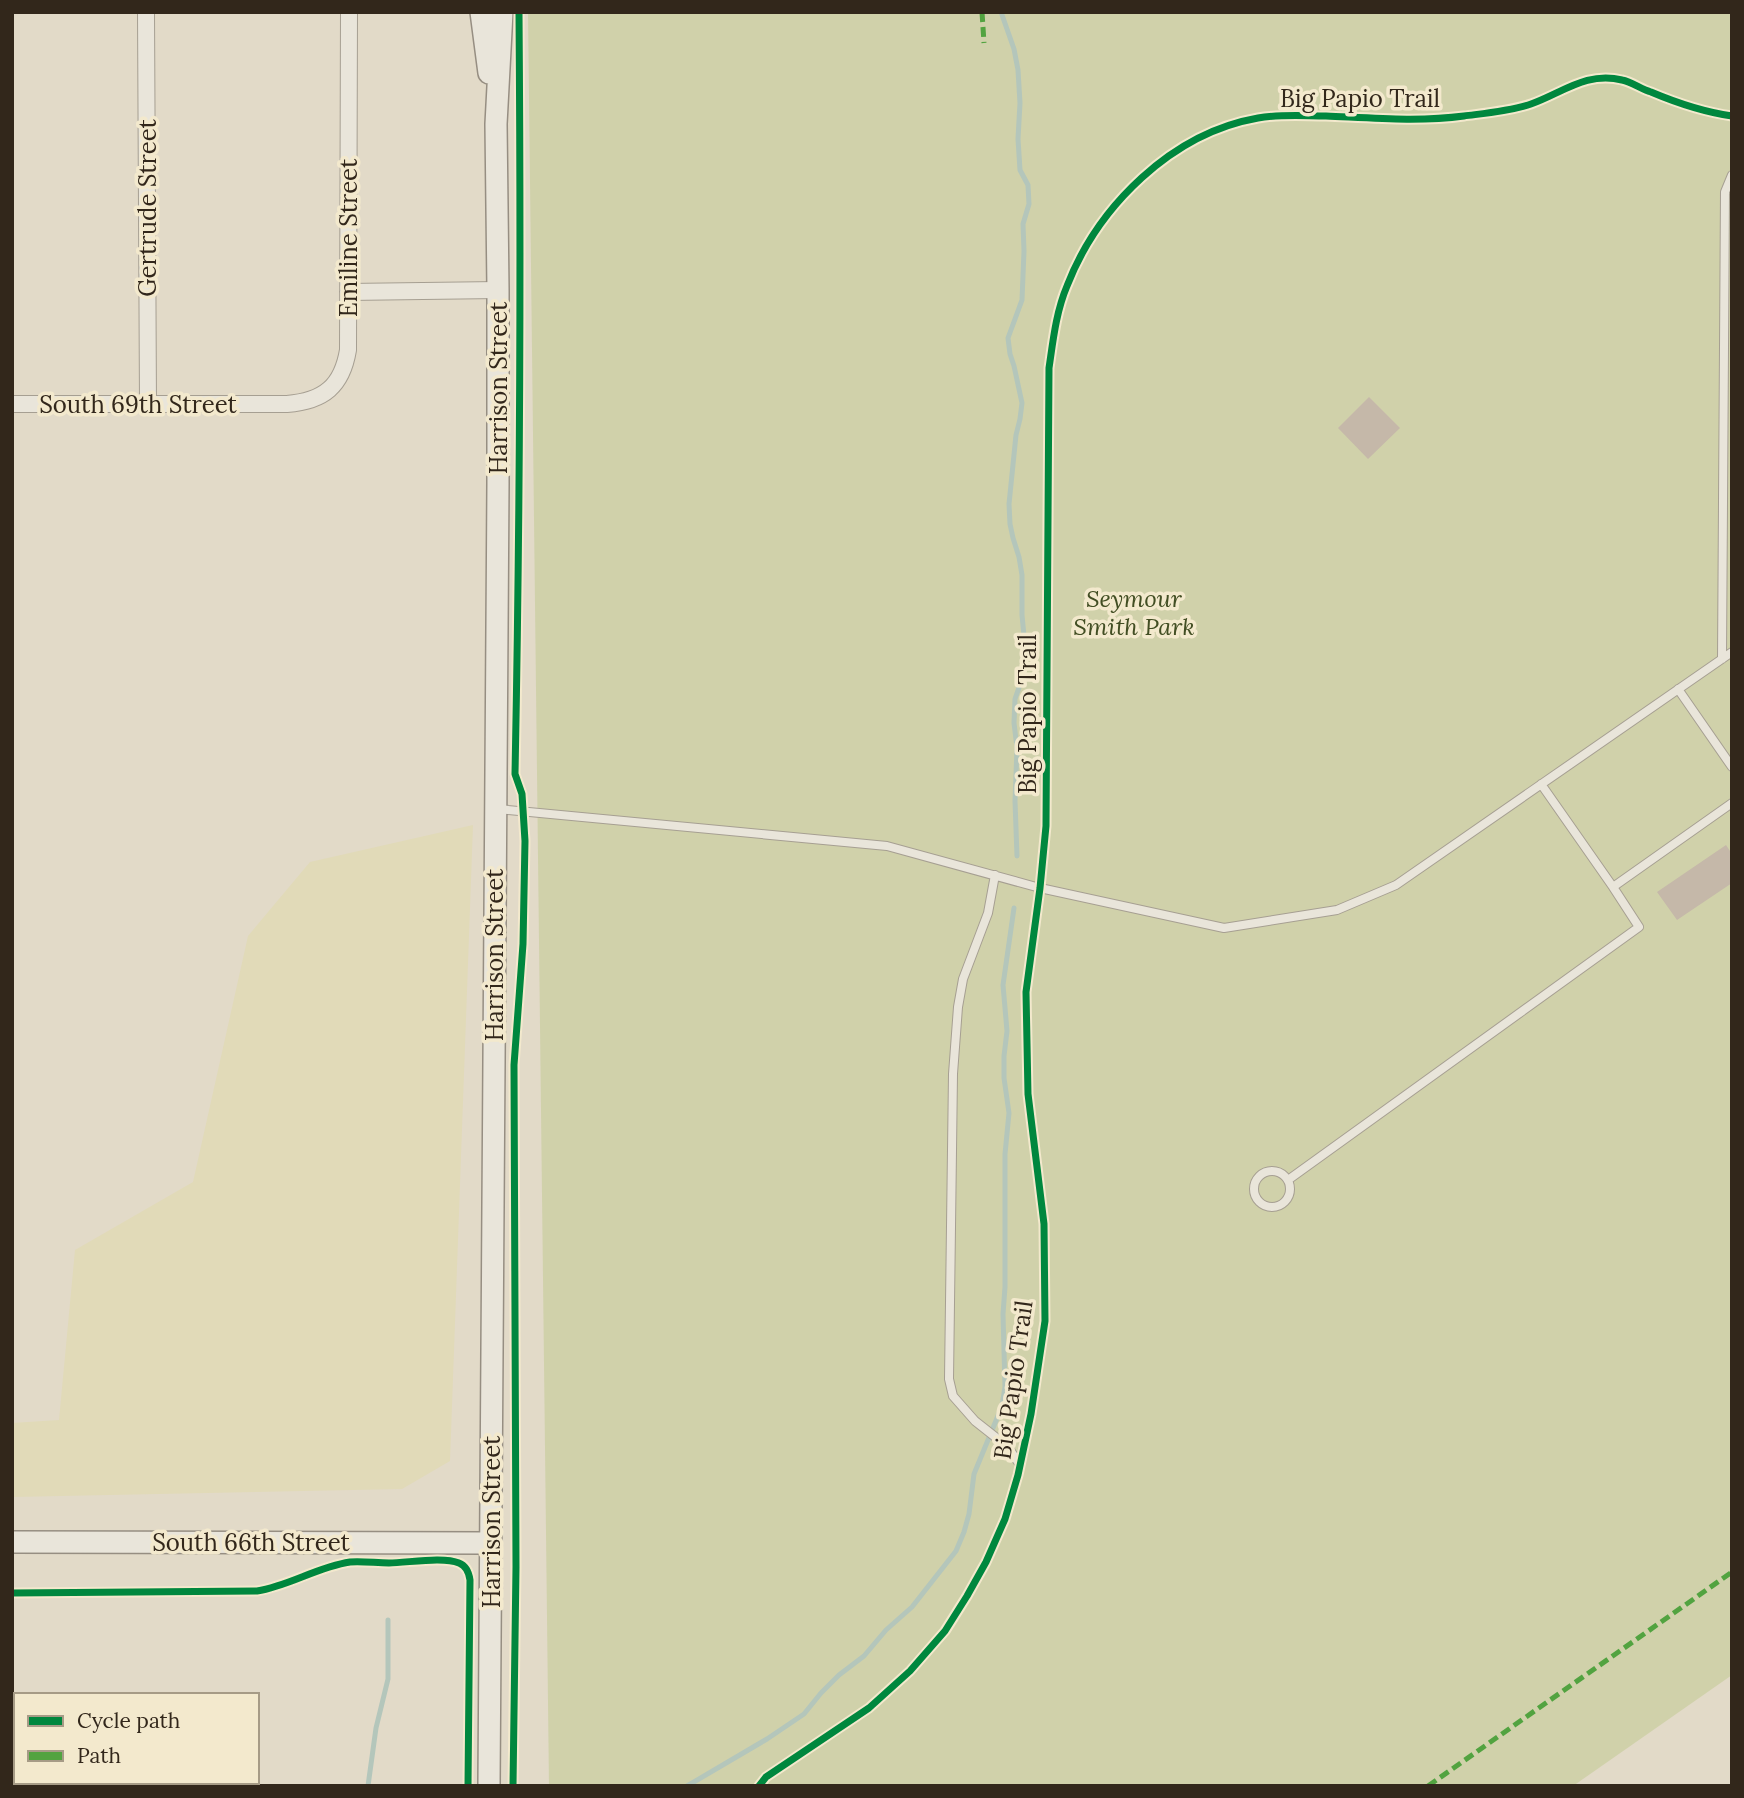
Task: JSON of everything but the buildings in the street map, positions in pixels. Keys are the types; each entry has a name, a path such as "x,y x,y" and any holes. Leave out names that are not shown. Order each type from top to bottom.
{"main road":[{"name":"Harrison Street","path":"481,12 496,124"},
{"name":"Harrison Street","path":"489,1786 498,290 496,124 502,12"},
{"name":"South 66th Street","path":"12,1542 491,1543"}],"street":[{"name":"Gertrude Street","path":"146,12 148,404"},
{"name":"Emiline Street","path":"264,404 303,402 318,397 334,385 342,373 348,350 349,12"},
{"path":"348,292 498,290"},
{"name":"South 69th Street","path":"12,404 264,404"}],"lane":[{"path":"1722,659 1725,192 1732,175"},
{"path":"495,808 887,846 1051,890 1224,928 1337,910 1396,885 1732,652"},
{"path":"1678,689 1732,767"},
{"path":"1288,1181 1639,927 1541,784"},
{"path":"1613,887 1732,803"},
{"path":"995,875 988,913 963,979 958,1007 954,1074 949,1379 953,1396 988,1433 1008,1447 1020,1465"},
{"path":"1279,1172 1288,1181 1289,1197 1280,1205 1269,1207 1259,1202 1254,1191 1261,1175 1279,1172"}],"shaded area":[{"path":"473,825 450,1461 402,1489 12,1497 12,1423 59,1420 75,1250 193,1182 248,936 310,862"}],"green space":[{"name":"Seymour Smith Park","path":"528,12 1732,12 1732,1675 1573,1786 549,1786"}],"waterway":[{"path":"1001,12 1018,70 1020,170 1028,185 1029,204 1023,224 1022,300 1008,338 1022,403 1009,504 1010,524 1022,575 1026,657 1015,699 1017,856"},
{"path":"687,1786 804,1714 839,1675 864,1656 886,1630 912,1607 956,1551 964,1532 974,1474 1002,1406 1005,1387 1005,1154 1009,1113 1004,1078 1007,1031 1003,985 1014,908"},
{"path":"368,1786 376,1728 388,1679 388,1620"}],"marked path":[{"path":"982,12 984,43"},
{"path":"1428,1786 1732,1572"}],"cycle path":[{"path":"513,1786 516,1567 514,1065 523,944 525,841 522,794 515,774 520,393 519,12"},
{"name":"Big Papio Trail","path":"759,1786 766,1777 869,1708 910,1671 945,1631 986,1562 1005,1519 1031,1414 1045,1321 1044,1224 1028,1094 1026,992 1046,826 1049,368 1060,306 1081,256 1118,202 1168,157 1196,139 1226,126 1258,118 1326,116 1413,119 1498,112 1523,106 1597,78 1626,81 1691,107 1732,116"},
{"path":"12,1593 257,1591 350,1562 435,1560 459,1563 467,1570 470,1580 468,1786"}]}
